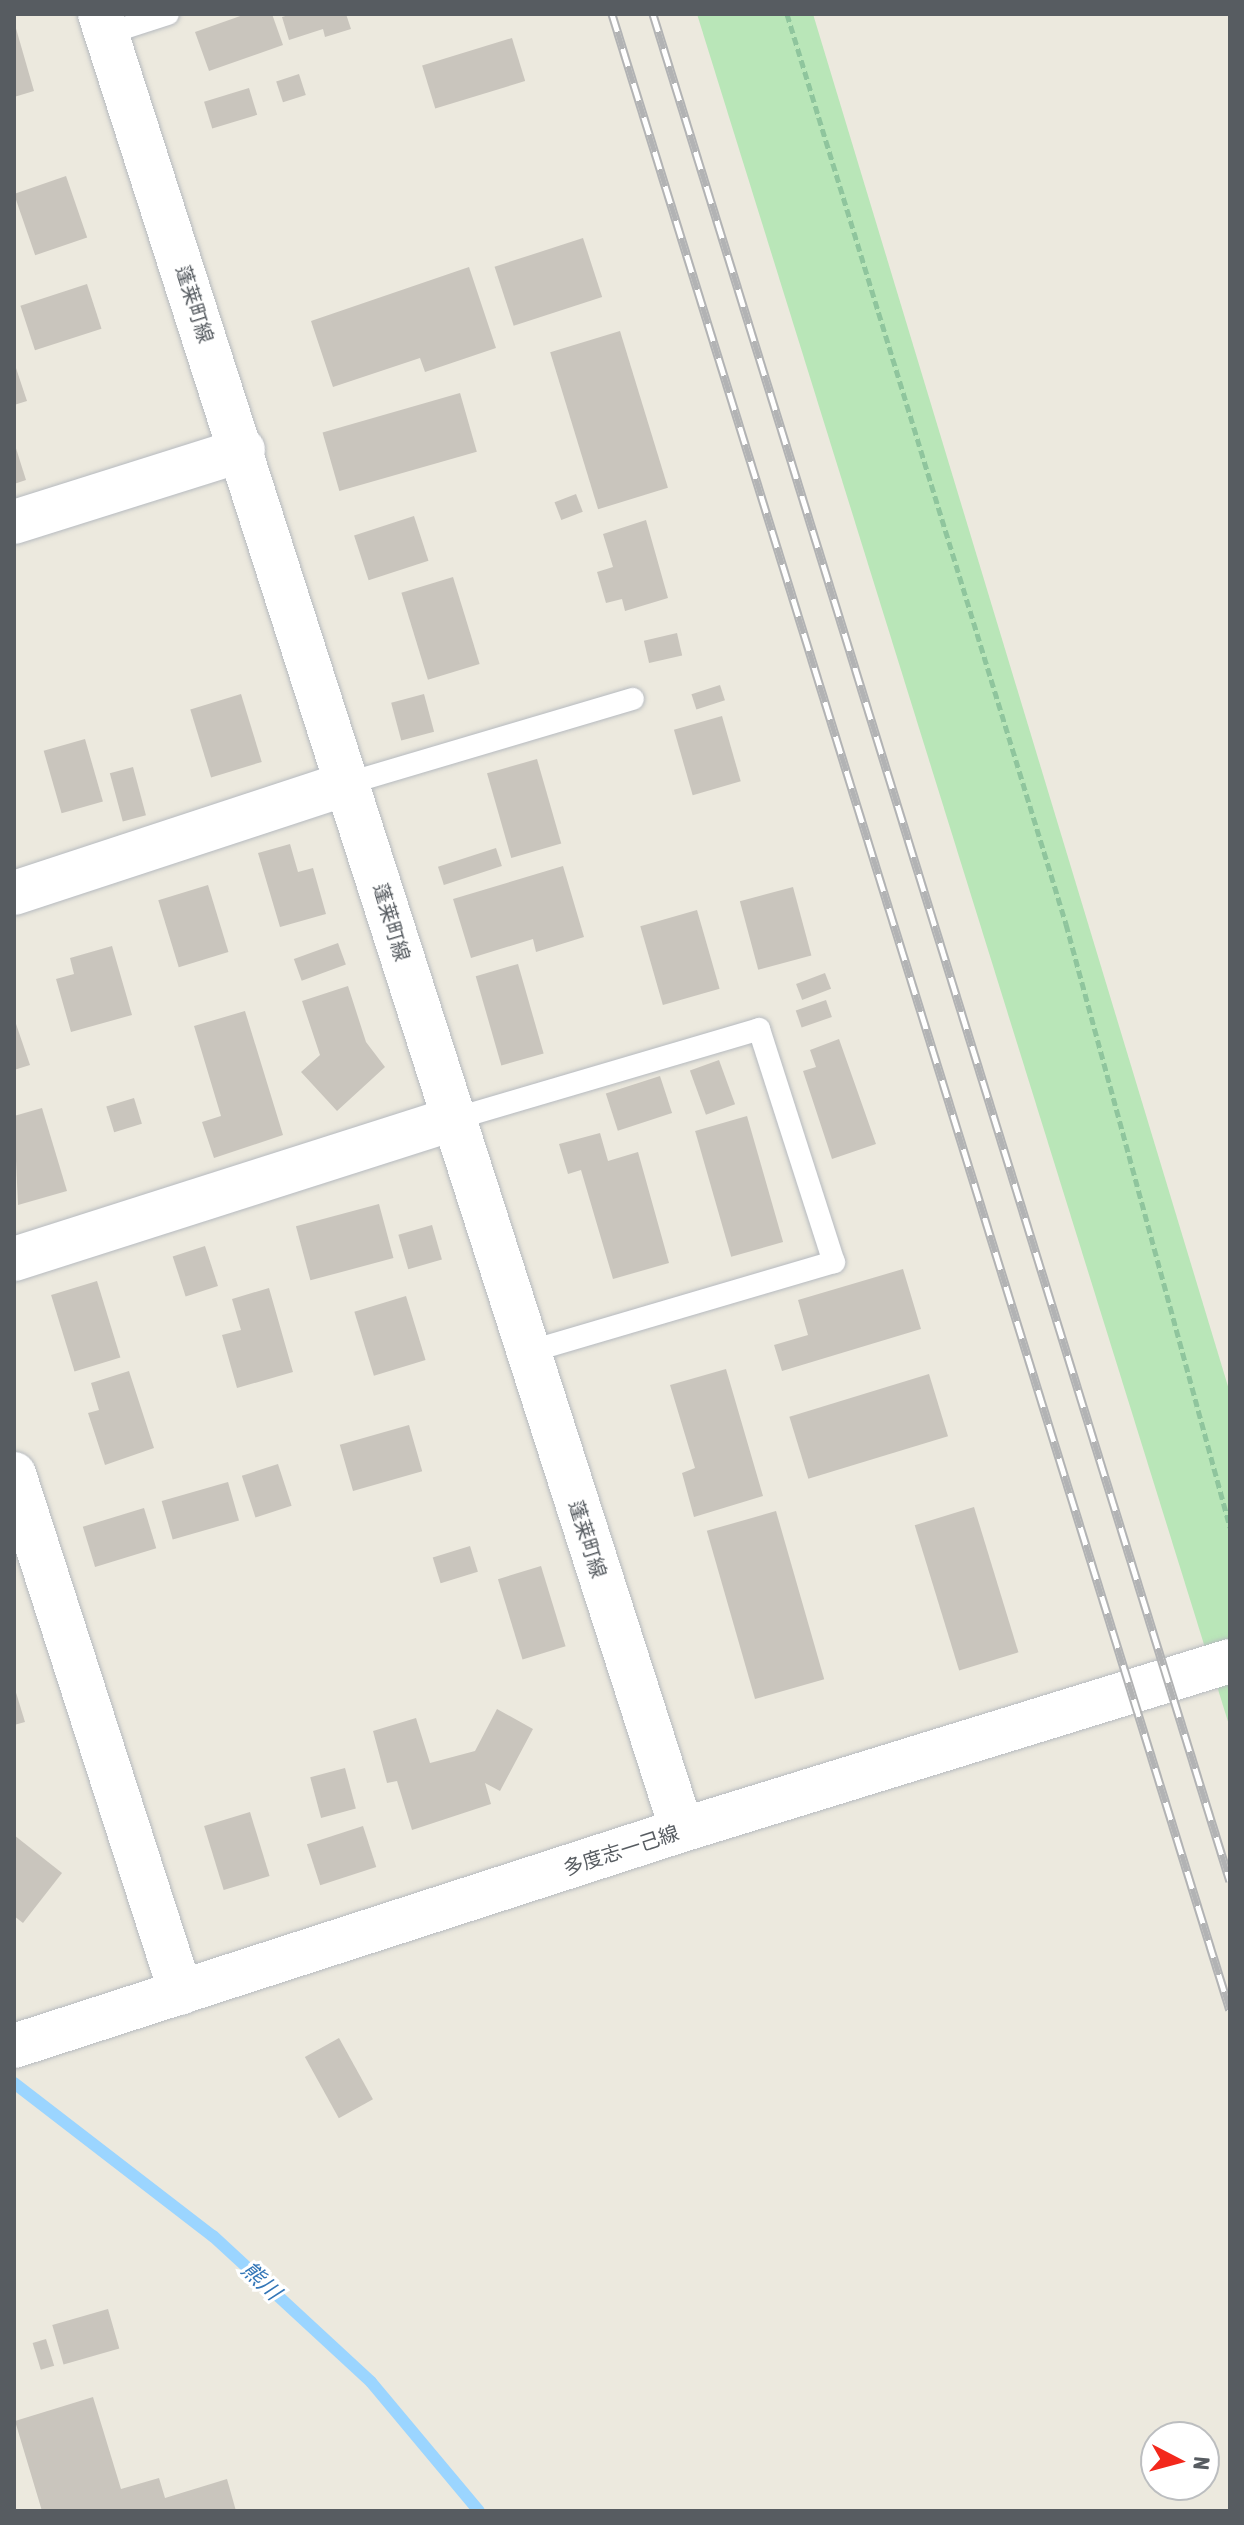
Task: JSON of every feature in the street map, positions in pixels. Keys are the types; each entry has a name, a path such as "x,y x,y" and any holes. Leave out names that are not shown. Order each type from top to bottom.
{"street":[{"name":"蓬莱町線","path":"103,24 243,450 682,1830"},
{"path":"14,522 243,450"},
{"path":"14,893 349,783"},
{"path":"14,1259 454,1119"},
{"path":"14,1474 181,1993"},
{"name":"多度志一己線","path":"14,2046 682,1830 1230,1661"}],"lane":[{"path":"103,24 168,14"},
{"path":"349,783 633,699"},
{"path":"454,1119 759,1029 834,1262 528,1352"}],"path":[{"path":"787,14 1066,924 1230,1527"}],"green space":[{"path":"697,14 813,14 1230,1393 1230,1728"}],"building":[{"path":"246,14 272,14 283,45 209,71 195,32"},
{"path":"292,14 346,14 351,29 325,37 323,29 289,40 282,17"},
{"path":"14,26 34,91 14,97"},
{"path":"512,38 525,81 435,109 422,65"},
{"path":"299,74 306,95 283,102 276,81"},
{"path":"249,88 257,115 212,129 204,102"},
{"path":"66,176 87,237 35,255 14,194"},
{"path":"583,238 602,297 514,326 495,267"},
{"path":"469,267 496,348 425,372 420,358 333,387 311,321"},
{"path":"87,284 102,329 35,350 20,306"},
{"path":"620,331 668,488 598,509 550,352"},
{"path":"14,362 27,401 14,405"},
{"path":"460,393 477,452 339,491 323,432"},
{"path":"14,442 26,480 14,484"},
{"path":"576,494 583,512 561,520 555,502"},
{"path":"414,516 429,561 369,580 354,535"},
{"path":"646,520 668,598 625,611 622,599 606,603 597,572 613,567 603,534"},
{"path":"453,577 480,664 428,680 401,593"},
{"path":"677,633 682,655 649,663 644,641"},
{"path":"720,685 725,700 696,709 691,694"},
{"path":"241,694 262,762 211,777 190,709"},
{"path":"424,694 434,732 401,740 391,703"},
{"path":"722,716 741,781 693,795 674,730"},
{"path":"85,739 103,801 62,813 44,751"},
{"path":"537,759 561,844 511,858 487,773"},
{"path":"133,767 146,815 123,822 110,773"},
{"path":"290,844 298,872 313,868 326,914 280,927 258,853"},
{"path":"496,848 502,866 444,885 438,867"},
{"path":"563,866 584,937 536,952 533,939 471,958 453,899"},
{"path":"208,885 228,952 179,967 158,900"},
{"path":"793,887 811,956 758,970 740,901"},
{"path":"697,910 720,989 663,1005 640,926"},
{"path":"338,943 346,965 302,981 294,959"},
{"path":"112,946 132,1015 71,1032 56,979 74,974 70,958"},
{"path":"518,964 544,1053 501,1066 476,976"},
{"path":"825,973 831,989 802,1000 796,984"},
{"path":"348,986 366,1042 385,1067 337,1111 301,1072 320,1055 302,1001"},
{"path":"826,1000 832,1017 802,1027 796,1010"},
{"path":"245,1011 283,1135 214,1158 202,1122 221,1116 194,1026"},
{"path":"14,1018 30,1065 14,1070"},
{"path":"839,1039 876,1144 832,1159 803,1071 816,1067 810,1050"},
{"path":"719,1060 735,1104 706,1115 690,1071"},
{"path":"660,1076 672,1113 618,1131 606,1094"},
{"path":"134,1098 142,1124 114,1132 106,1106"},
{"path":"42,1108 67,1191 18,1205 14,1116"},
{"path":"747,1116 783,1242 731,1257 695,1131"},
{"path":"600,1133 608,1161 638,1152 669,1263 613,1279 581,1170 568,1174 559,1144"},
{"path":"379,1204 393,1258 310,1280 296,1226"},
{"path":"432,1225 442,1260 408,1269 398,1235"},
{"path":"205,1246 218,1286 186,1296 173,1257"},
{"path":"903,1269 921,1329 782,1371 774,1345 808,1335 798,1300"},
{"path":"97,1281 120,1358 74,1372 51,1295"},
{"path":"269,1288 293,1372 237,1388 222,1335 241,1330 232,1299"},
{"path":"406,1296 426,1360 374,1376 354,1312"},
{"path":"726,1369 763,1496 694,1517 682,1473 695,1468 670,1385"},
{"path":"129,1371 154,1448 105,1465 88,1413 99,1410 91,1383"},
{"path":"929,1374 948,1436 808,1479 789,1417"},
{"path":"409,1425 422,1471 353,1491 340,1445"},
{"path":"278,1464 292,1506 255,1518 242,1476"},
{"path":"228,1482 239,1520 173,1539 162,1501"},
{"path":"974,1507 1018,1652 959,1670 915,1525"},
{"path":"144,1508 156,1548 95,1567 83,1527"},
{"path":"776,1511 824,1679 755,1699 707,1531"},
{"path":"470,1546 478,1572 441,1583 433,1557"},
{"path":"541,1566 566,1646 523,1659 498,1579"},
{"path":"14,1686 25,1722 14,1725"},
{"path":"497,1709 533,1729 500,1791 485,1783 491,1804 412,1830 397,1781 387,1783 373,1731 416,1718 430,1763 475,1751"},
{"path":"345,1768 356,1809 321,1818 310,1777"},
{"path":"250,1812 270,1876 224,1890 204,1826"},
{"path":"363,1826 376,1867 320,1885 307,1844"},
{"path":"14,1835 62,1873 23,1923 14,1916"},
{"path":"339,2038 373,2099 339,2118 305,2057"},
{"path":"108,2309 119,2348 64,2364 52,2325"},
{"path":"46,2339 54,2366 41,2370 33,2343"},
{"path":"93,2397 121,2489 159,2478 165,2498 227,2479 236,2511 42,2511 15,2421"}],"waterway":[{"name":"熊川","path":"14,2083 213,2236 371,2382 479,2511"}],"railway":[{"path":"612,14 1230,2010"},
{"path":"653,14 1230,1881"}]}
